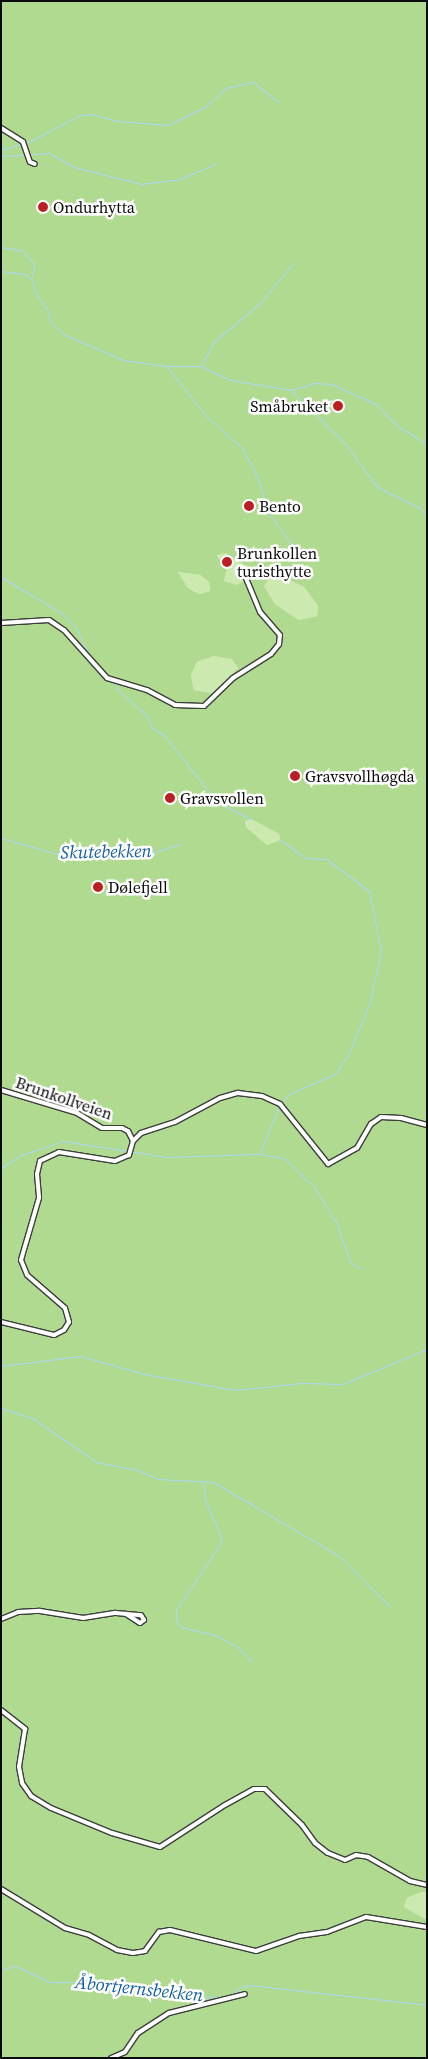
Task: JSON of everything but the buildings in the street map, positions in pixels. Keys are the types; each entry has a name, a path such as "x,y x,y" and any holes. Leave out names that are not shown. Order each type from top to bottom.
{"street":[{"path":"1,128 23,142 30,162 35,164"},
{"path":"1,623 49,620 64,630 107,678 155,694 175,705 204,706 233,678 270,654 279,644 280,635 260,612 243,571"},
{"name":"Brunkollveien","path":"1,1090 77,1113 102,1128 122,1128 128,1131 133,1141"},
{"path":"1,1322 54,1335 64,1330 69,1322 65,1308 27,1275 21,1260 38,1198 37,1174 40,1161 60,1152 115,1161 128,1155 133,1141 151,1128 168,1125 220,1098 238,1093 262,1096 280,1104 328,1164 357,1148 371,1124 381,1117 401,1118 427,1124"},
{"path":"1,1619 30,1611 83,1618 105,1613 126,1614"},
{"path":"1,1710 25,1729 19,1767 22,1783 31,1796 50,1808 112,1833 160,1847 225,1805 261,1788 269,1791 315,1843 328,1853 345,1860 356,1855 368,1857 410,1881 427,1886"},
{"path":"1,1890 65,1928 89,1935 117,1950 133,1953 145,1951 159,1932 170,1930 256,1951 299,1936 327,1932 366,1918 427,1927"},
{"path":"111,2058 125,2052 138,2033 169,2013 245,1994"}],"green space":[{"path":"1,1 427,1 427,1893 422,1892 407,1898 404,1907 427,1920 427,2058 1,2058","holes":["226,553 244,565 245,580 237,585 224,581 227,570 217,555","178,572 200,575 209,582 210,591 199,594 188,588","269,579 287,579 304,587 318,606 317,616 299,620 275,604 264,586","214,656 232,659 238,668 212,693 194,690 191,675 197,662","251,819 279,834 280,840 267,845 246,827 245,821"]},
{"path":"226,553 244,565 245,581 237,585 224,582 227,570 217,554"},
{"path":"178,572 200,575 209,582 210,591 199,594 188,588"},
{"path":"269,579 287,579 304,587 318,606 317,616 299,620 275,604 264,586"},
{"path":"214,656 232,658 238,668 212,693 194,690 191,675 197,662"},
{"path":"251,819 279,834 280,840 267,845 246,827 245,821"},
{"path":"422,1892 427,1893 427,1920 404,1907 407,1898"}],"waterway":[{"path":"1,150 31,141 78,116 91,114 117,121 168,125 206,106 226,88 253,82 279,102"},
{"path":"1,156 49,153 74,167 141,184 180,179 217,163"},
{"path":"1,247 23,251 34,264 31,279 36,293 48,311 50,321 63,334 123,360 167,366 201,366 230,380 291,390 344,442 377,487 420,508 427,515"},
{"path":"201,366 214,342 260,303 294,262"},
{"path":"1,271 25,274 30,278"},
{"path":"167,367 207,417 243,449 257,476 268,512 297,552"},
{"path":"291,390 316,383 331,384 376,404 396,425 427,444"},
{"path":"1,577 63,614 77,629 88,654"},
{"path":"114,681 117,689 147,716 152,728 164,735 217,802 251,819"},
{"name":"Skutebekken","path":"1,838 58,854 104,849 125,854 147,854 181,844"},
{"path":"280,840 306,858 326,859 369,891 381,951 369,1005 348,1055 335,1074 289,1094 281,1103"},
{"path":"260,1153 279,1106"},
{"path":"1,1168 21,1155 63,1141 167,1157 259,1154 284,1158 314,1187 336,1222 350,1262 361,1269"},
{"path":"1,1366 80,1356 145,1374 234,1390 303,1383 343,1384 427,1349"},
{"path":"1,1408 34,1419 96,1462 137,1470 158,1479 213,1482 339,1556 390,1607"},
{"path":"203,1483 205,1499 222,1541 176,1610 176,1621 182,1627 217,1636 240,1649 251,1661"},
{"name":"Åbortjernsbekken","path":"1,1970 15,1966 50,1982 98,1982 178,1996 226,1997"},
{"name":"Åbortjernsbekken","path":"230,1996 241,1987 250,1985 427,2005"}],"place":[{"name":"Ondurhytta","path":"43,207"},
{"name":"Småbruket","path":"338,406"},
{"name":"Bento","path":"249,506"},
{"name":"Brunkollen turisthytte","path":"227,562"},
{"name":"Gravsvollhøgda","path":"295,776"},
{"name":"Gravsvollen","path":"170,798"},
{"name":"Dølefjell","path":"98,887"}]}
